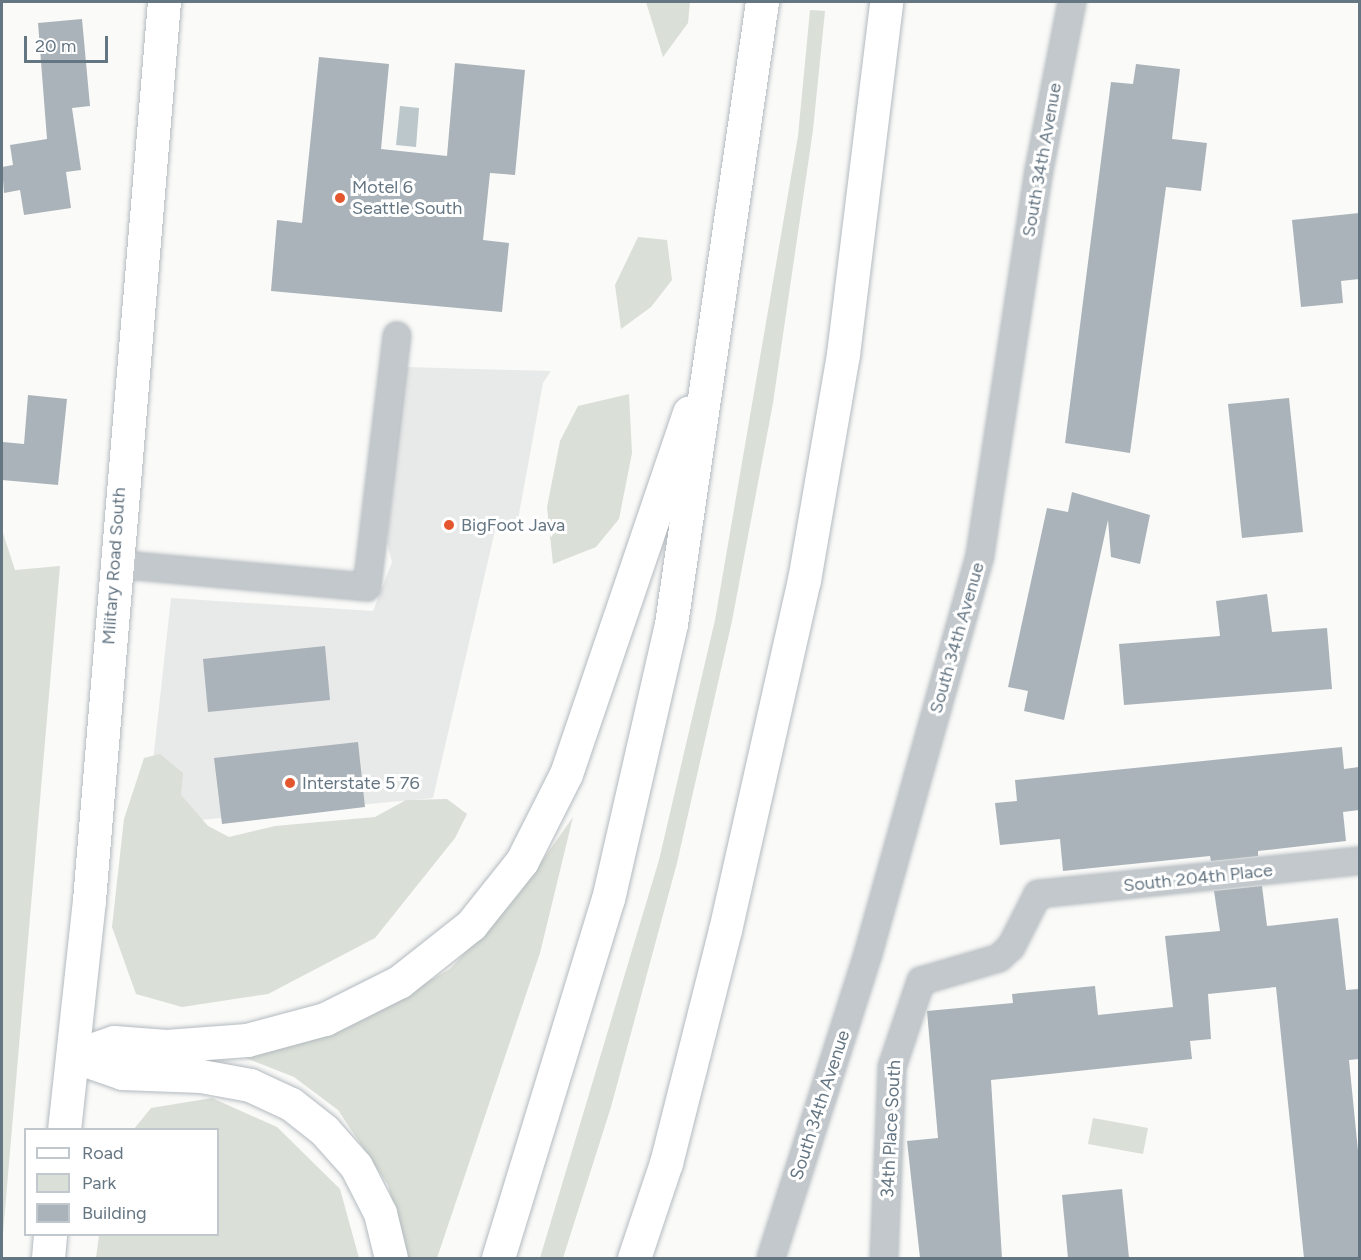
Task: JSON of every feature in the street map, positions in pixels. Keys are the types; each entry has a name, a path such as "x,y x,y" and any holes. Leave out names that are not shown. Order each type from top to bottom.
{"main road":[{"name":"Military Road South","path":"63,1128 73,1056 164,2"},
{"path":"498,1258 608,899 671,624 719,325 762,2"},
{"path":"634,1258 666,1163 725,930 804,580 843,354 886,2"},
{"path":"73,1056 114,1042 166,1046 247,1040 325,1019 399,982 486,908 522,861 566,774 719,325"},
{"path":"73,1056 122,1073 201,1076 250,1085 291,1104 324,1130 356,1166 380,1213 391,1258"},
{"path":"48,1258 50,1236"}],"street":[{"name":"South 34th Avenue","path":"771,1258 868,954 980,555 1039,170 1072,2"},
{"path":"114,564 367,587 397,336"},
{"name":"South 204th Place","path":"1038,894 1359,861"},
{"name":"34th Place South","path":"884,1258 892,1067 909,1005 921,981 999,957 1011,947 1038,894"}],"shaded area":[{"path":"400,106 419,108 416,147 396,145"},
{"path":"405,367 551,371 543,383 517,525 497,522 433,798 146,825 171,598 373,611 392,562 387,543"}],"green space":[{"path":"646,2 690,2 688,23 663,57"},
{"path":"810,10 825,11 813,130 773,403 732,621 677,863 611,1107 563,1258 540,1258 659,860 715,620 798,136"},
{"path":"638,237 667,240 672,280 651,307 621,329 615,285"},
{"path":"629,394 632,453 619,519 596,547 553,564 547,507 560,441 578,406"},
{"path":"2,530 15,570 60,566 2,1245"},
{"path":"160,754 183,773 181,795 208,826 229,837 275,826 375,817 406,800 447,799 467,814 455,838 375,938 268,994 182,1007 136,994 112,927 124,819 144,758"},
{"path":"573,817 540,953 437,1258 408,1258 388,1185 338,1110 294,1077 233,1053 358,1022 450,969 518,895"},
{"path":"212,1098 277,1127 340,1189 359,1258 96,1258 99,1236 219,1236 219,1128 135,1128 151,1108"},
{"path":"1093,1118 1148,1128 1143,1154 1088,1144"}],"building":[{"path":"82,19 90,106 72,108 81,170 66,172 71,208 24,215 20,190 4,193 2,167 13,165 10,145 47,139 38,23"},
{"name":"Motel 6 Seattle South","path":"319,57 389,64 381,149 447,156 455,63 525,70 515,175 490,173 483,240 509,243 502,312 271,291 277,220 302,223"},
{"path":"1136,64 1180,69 1172,139 1207,143 1201,191 1166,187 1130,453 1065,443 1111,82 1133,84"},
{"path":"1359,213 1359,279 1341,281 1343,303 1301,307 1292,220"},
{"path":"28,395 67,399 58,485 2,480 3,442 24,444"},
{"path":"1289,398 1303,532 1242,538 1228,404"},
{"path":"1072,492 1150,515 1140,564 1111,557 1108,520 1064,720 1024,711 1028,691 1008,687 1047,508 1068,512"},
{"path":"1267,594 1272,632 1327,628 1332,689 1124,705 1119,644 1220,636 1216,601"},
{"path":"325,646 330,700 208,712 203,659"},
{"name":"Interstate 5 76","path":"358,742 365,807 222,824 214,758"},
{"path":"1342,747 1344,769 1359,767 1359,810 1343,812 1346,841 1258,851 1258,856 1211,861 1210,856 1063,871 1060,839 1000,845 995,803 1017,801 1015,780"},
{"path":"1262,886 1267,926 1338,918 1346,990 1359,989 1359,1059 1349,1060 1359,1161 1359,1258 1304,1258 1276,987 1208,994 1211,1039 1190,1041 1192,1059 991,1080 1002,1258 920,1258 907,1141 938,1138 927,1011 1013,1003 1012,994 1095,986 1098,1015 1173,1007 1165,936 1220,931 1214,891"},
{"path":"1122,1189 1129,1258 1068,1258 1062,1195"}],"place":[{"name":"Motel 6 Seattle South","path":"340,198"},
{"name":"BigFoot Java","path":"449,525"},
{"name":"Interstate 5 76","path":"290,783"}]}
